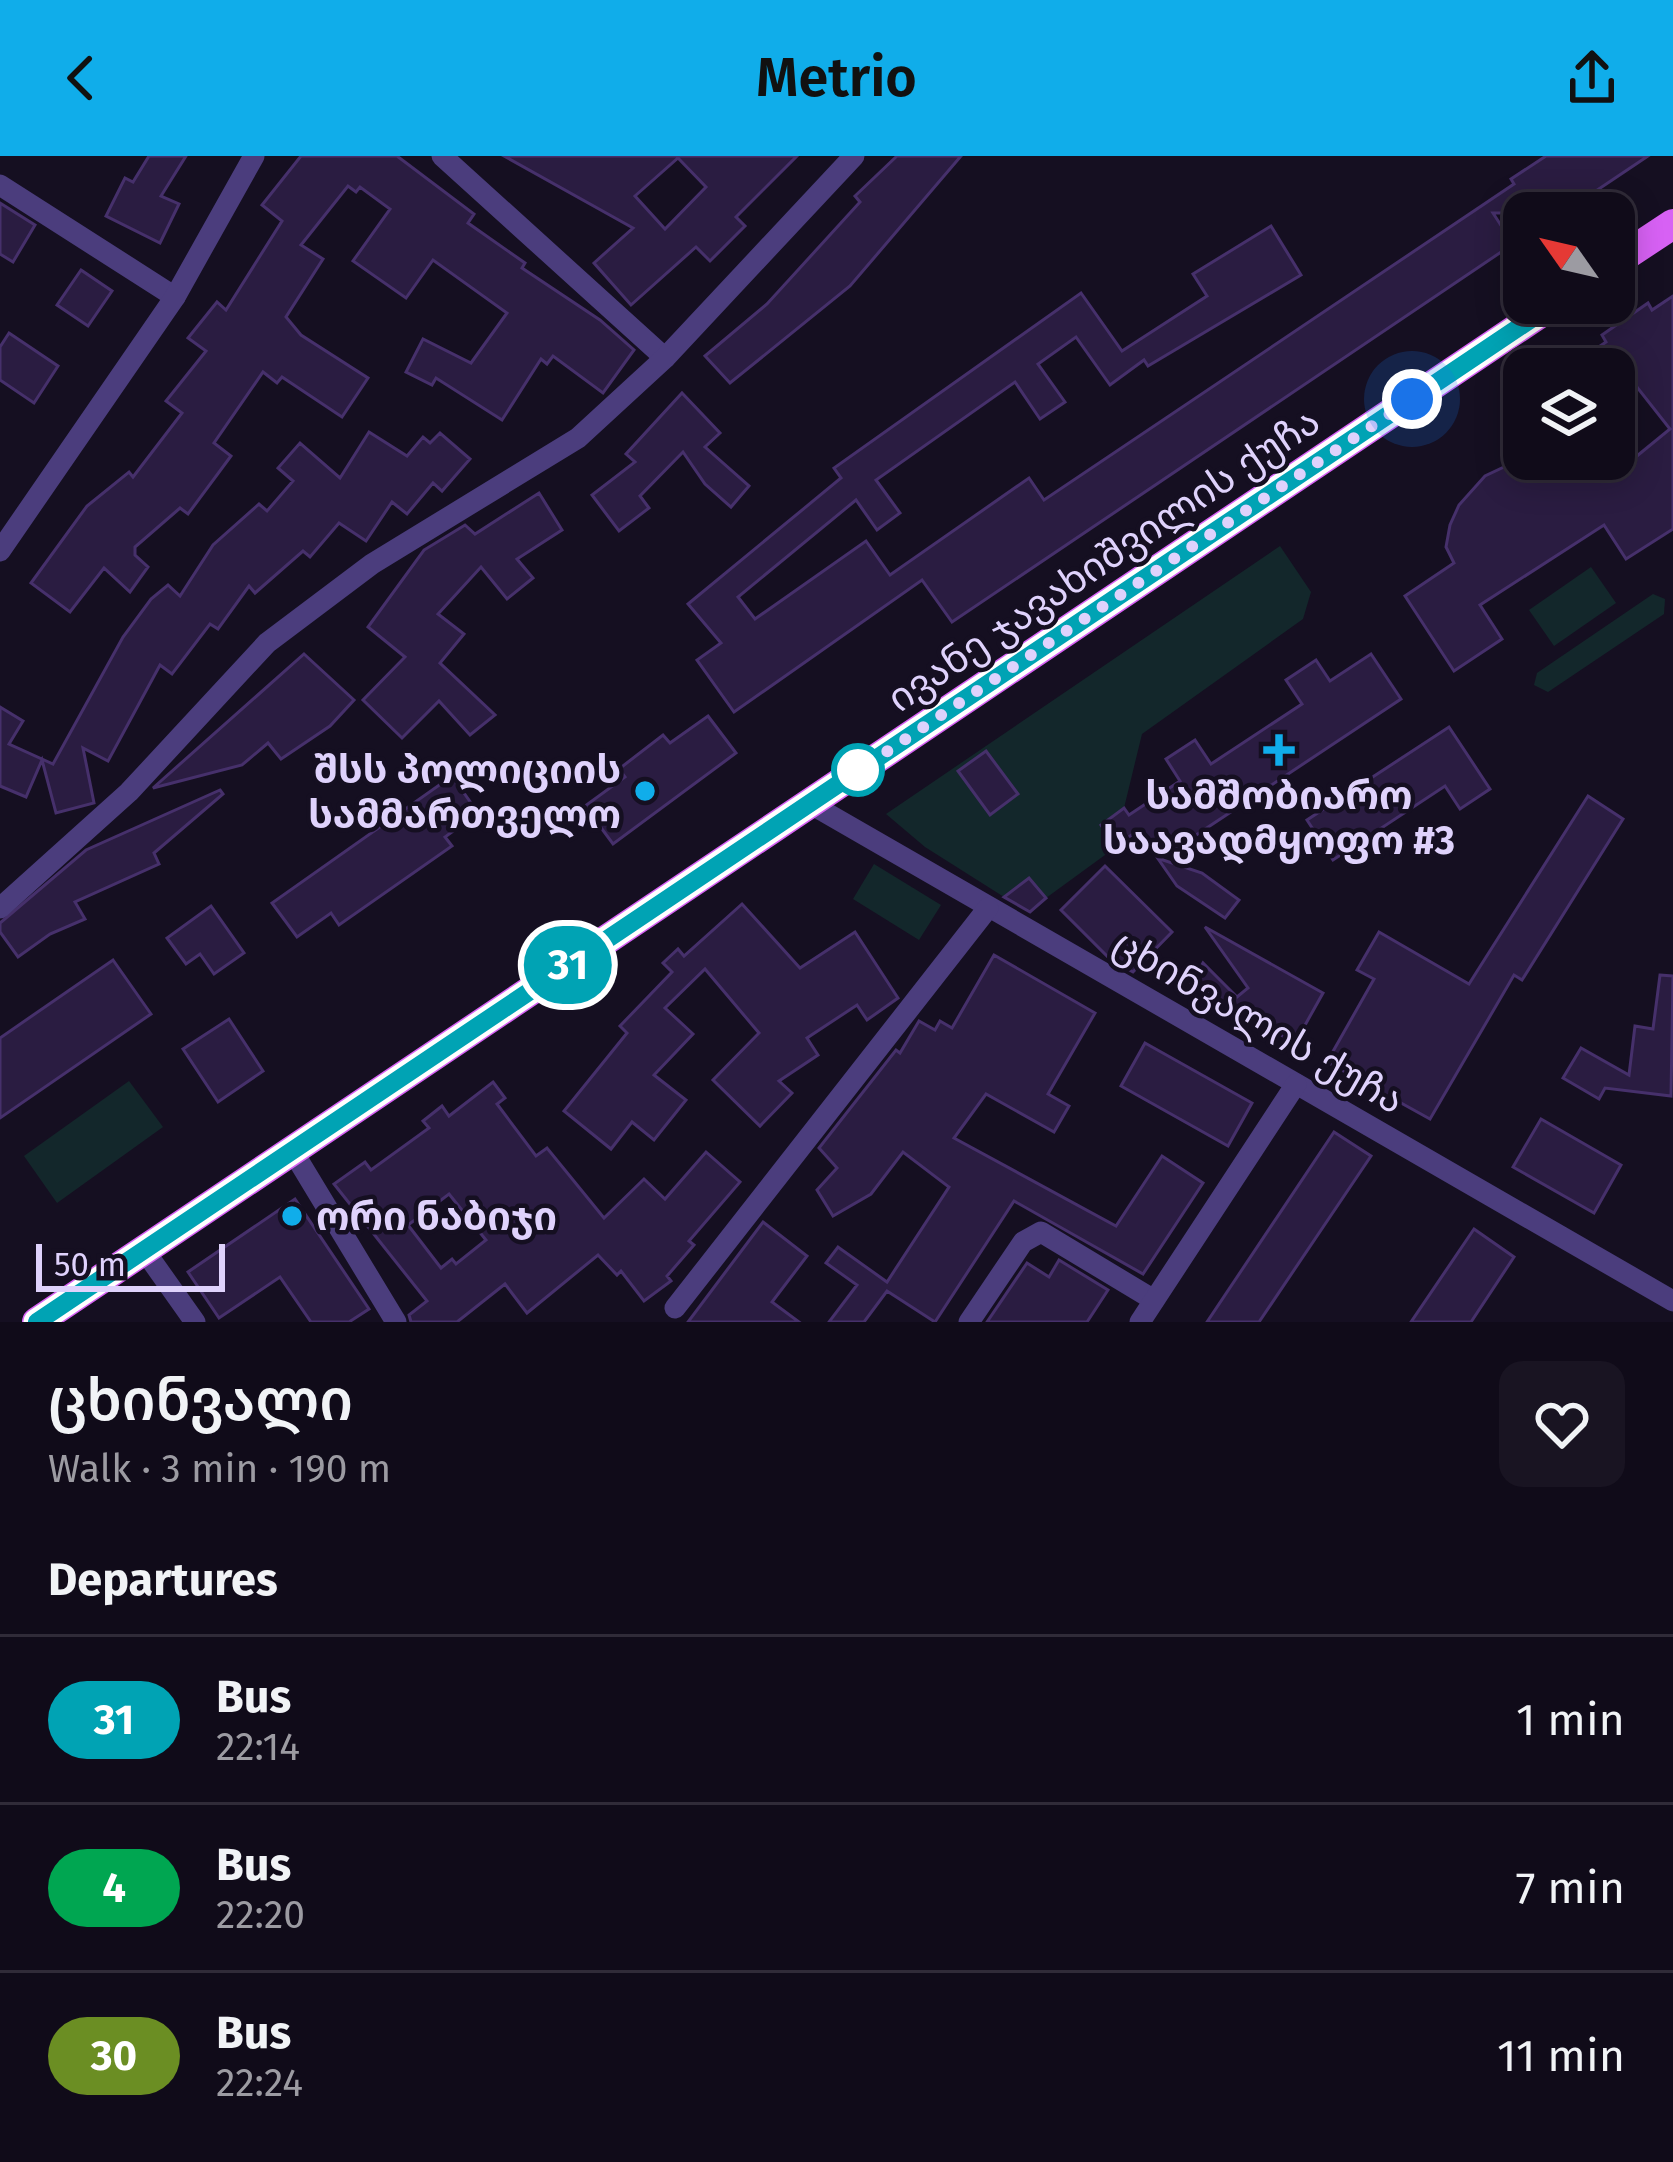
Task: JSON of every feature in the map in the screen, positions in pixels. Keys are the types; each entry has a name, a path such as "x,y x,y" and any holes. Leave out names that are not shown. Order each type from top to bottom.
{"main road":[{"path":"1635,249 1673,224"},
{"name":"ივანე ჯავახიშვილის ქუჩა","path":"37,1322 1524,324"}],"street":[{"path":"0,551 175,298 254,156"},
{"path":"442,156 665,358"},
{"path":"0,908 129,792 267,643 372,564 578,438 665,358 854,156"},
{"path":"0,185 175,298"},
{"name":"ცხინვალის ქუჩა","path":"809,803 1673,1301"},
{"path":"675,1308 988,908"},
{"path":"1140,1322 1296,1084"},
{"path":"292,1150 396,1322"},
{"path":"969,1322 1023,1242 1041,1232 1154,1300"},
{"path":"144,1250 196,1322"}],"green space":[{"path":"1280,546 1311,592 1303,619 1142,734 1124,808 1101,825 1116,847 1046,898 1028,879 1004,897 925,847 886,814"},
{"path":"1591,567 1616,603 1554,646 1529,610"},
{"path":"1653,594 1665,599 1664,614 1548,692 1534,685 1537,673"},
{"path":"874,864 941,905 919,940 853,899"},
{"path":"129,1081 163,1127 57,1203 24,1156"}],"building":[{"path":"149,156 186,156 161,196 179,204 160,243 106,216 125,178 133,182"},
{"path":"301,156 397,156 474,214 468,223 525,263 522,268 600,320 634,350 603,393 553,356 547,364 541,359 502,420 436,378 432,385 406,372 423,339 471,363 507,313 433,260 406,298 353,261 390,209 360,187 356,192 348,186 301,245 323,259 286,317 301,335 368,378 342,417 282,377 277,383 263,372 214,443 231,456 188,514 180,508 135,547 135,555 148,567 130,592 104,568 70,612 31,583 87,506 129,472 133,477 182,413 166,401 206,351 188,338 217,302 226,310 282,221 262,205"},
{"path":"504,156 797,156 736,217 745,226 710,261 696,247 631,305 594,263 633,228","holes":["678,158 706,187 665,229 635,196"]},
{"path":"897,156 961,156 850,286 730,383 705,356 767,304 860,202 855,196"},
{"path":"1546,156 1648,156 1594,192 1503,192 1503,213 1493,213 1503,228 1503,251 952,622 922,580 734,712 697,660 721,643 688,604 841,478 834,468 1081,293 1122,351 1207,296 1193,274 1271,226 1301,275 1148,366 1144,360 1110,385 1076,337 1038,364 1065,402 1040,419 1015,382 876,480 900,513 877,530 856,500 738,597 755,619 866,541 890,575 1029,478 1044,500 1514,184 1511,179"},
{"path":"0,203 35,225 13,262 0,254"},
{"path":"81,270 112,291 88,326 57,305"},
{"path":"1673,296 1673,529 1626,559 1604,525 1480,605 1502,639 1454,671 1405,596 1454,563 1446,547 1450,525 1459,505 1485,476 1503,468 1503,480 1635,480 1635,458 1670,429 1635,385 1635,348 1597,348 1606,342 1602,335 1618,324 1635,324 1635,312 1648,303 1652,310"},
{"path":"9,333 58,366 34,403 0,380 0,347"},
{"path":"682,393 720,433 705,447 749,486 731,507 705,484 683,452 640,496 649,508 619,531 592,495 635,462 626,454"},
{"path":"369,432 407,456 423,437 430,443 440,433 470,459 442,491 433,483 407,514 392,502 366,541 339,523 310,557 303,551 255,593 249,586 218,629 210,624 172,674 160,665 108,761 83,748 94,803 56,813 42,760 26,797 0,786 0,707 23,721 9,744 53,764 123,637 151,599 168,585 180,596 213,545 259,504 267,511 293,481 278,468 300,443 340,478"},
{"path":"539,493 562,530 517,559 533,578 507,599 481,567 438,614 464,634 440,663 495,715 470,735 439,701 402,738 363,700 405,657 368,627 424,550 465,525 475,534"},
{"path":"304,654 354,700 330,726 281,759 268,743 242,765 153,788"},
{"name":"სამშობიარო საავადმყოფო #3","path":"1371,654 1401,699 1160,859 1202,873 1239,900 1225,918 1177,886 1138,830 1116,847 1101,825 1124,808 1129,815 1180,781 1166,759 1195,740 1211,764 1302,704 1286,680 1316,660 1330,681"},
{"name":"შსს პოლიციის სამმართველო","path":"708,716 736,753 613,844 585,806 625,777 619,769 663,735 670,743"},
{"path":"1449,727 1490,789 1460,809 1445,786 1333,860 1307,820"},
{"path":"986,751 1018,794 990,815 958,771"},
{"path":"452,776 478,813 445,837 452,846 339,925 331,913 297,937 272,903"},
{"path":"220,790 223,794 154,853 159,864 75,902 85,919 50,934 18,957 0,932 0,923 86,850"},
{"path":"1588,796 1623,819 1522,980 1514,975 1430,1119 1327,1062 1374,979 1357,970 1379,932 1469,984"},
{"path":"1105,866 1172,932 1133,972 1111,960 1061,910"},
{"path":"1029,878 1046,898 1030,912 1004,897"},
{"path":"742,904 800,968 855,932 898,998 867,1020 857,1005 807,1038 818,1055 779,1081 792,1093 760,1126 713,1080 759,1033 705,969 665,1008 693,1034 654,1075 686,1100 654,1140 632,1122 611,1149 564,1111 627,1033 620,1026 672,972 663,963 678,949 684,956"},
{"path":"211,906 244,953 214,974 200,954 186,964 167,938"},
{"path":"1205,927 1323,993 1295,1043 1191,984 1203,963 1237,997 1248,988"},
{"path":"994,955 1095,1013 1048,1094 1069,1106 1054,1132 986,1094 954,1138 1116,1226 1162,1156 1203,1183 1143,1274 1014,1201 935,1322 887,1291 864,1322 829,1322 857,1285 826,1263 838,1247 887,1282 949,1187 903,1152 871,1194 833,1216 817,1190 837,1168 819,1148 896,1050 900,1053 919,1021 935,1030 940,1021 952,1028"},
{"path":"113,960 151,1014 0,1118 0,1038"},
{"path":"1660,975 1673,976 1671,1096 1605,1088 1599,1099 1563,1078 1581,1048 1629,1075 1635,1026 1653,1029"},
{"path":"229,1019 263,1071 218,1102 183,1049"},
{"path":"1145,1043 1252,1103 1228,1146 1121,1086"},
{"path":"493,1082 505,1098 497,1104 536,1156 547,1148 604,1218 644,1179 665,1199 706,1152 740,1182 689,1241 694,1245 667,1276 671,1281 644,1301 621,1271 617,1275 598,1255 527,1313 505,1284 457,1322 411,1322 409,1315 427,1301 334,1184 365,1162 371,1170 429,1128 423,1121 442,1106 449,1116","holes":["449,1194 486,1240 456,1264 452,1259 441,1268 408,1225"]},
{"path":"1541,1119 1621,1165 1594,1213 1513,1167"},
{"path":"1334,1132 1371,1156 1259,1322 1207,1322"},
{"path":"295,1199 369,1309 349,1322 311,1322 280,1277 219,1318 188,1272"},
{"path":"763,1222 807,1256 772,1302 799,1322 688,1322"},
{"path":"1474,1229 1514,1257 1471,1322 1411,1322"},
{"path":"1059,1260 1108,1290 1087,1322 987,1322 1027,1263 1049,1277"}],"bus line":[{"name":"31","path":"37,1322 1524,324"}],"place":[{"name":"სამშობიარო საავადმყოფო #3","path":"1279,750"},
{"name":"შსს პოლიციის სამმართველო","path":"645,791"},
{"name":"ორი ნაბიჯი","path":"292,1216"}],"route":[{"path":"858,770 846,779 1412,399"}]}
